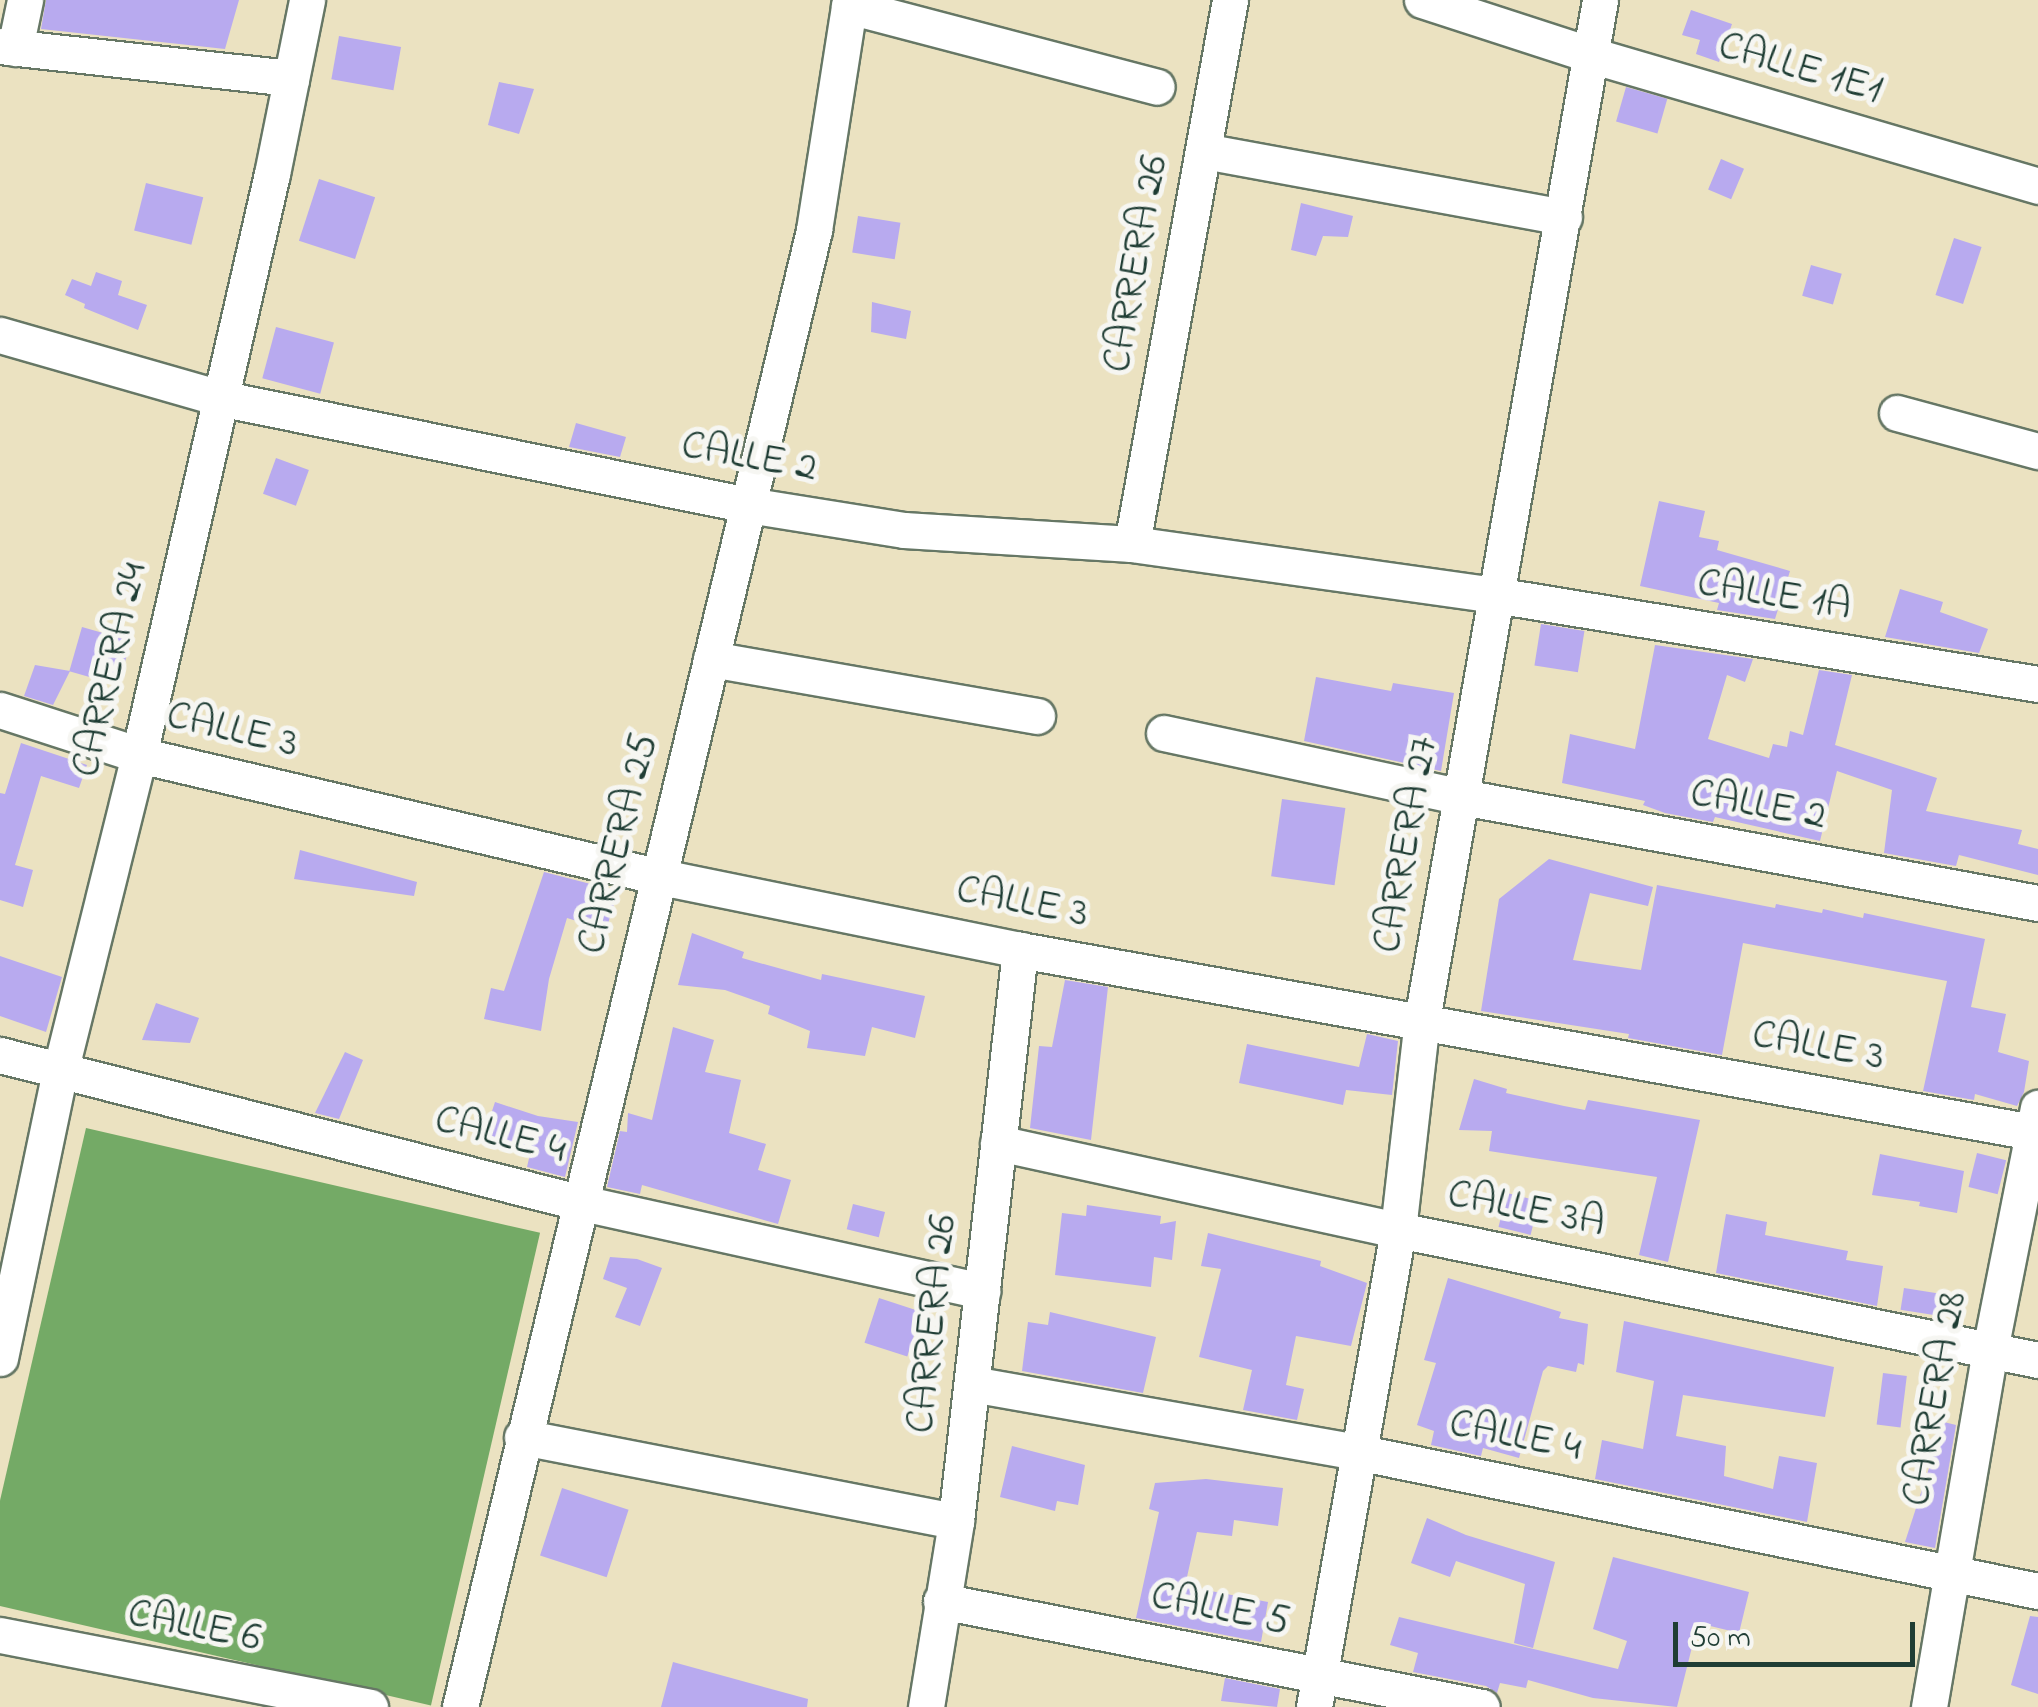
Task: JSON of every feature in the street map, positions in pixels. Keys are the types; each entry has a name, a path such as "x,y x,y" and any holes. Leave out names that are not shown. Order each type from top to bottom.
{"street":[{"path":"25,0 8,47 167,61 291,78"},
{"name":"CARRERA 24","path":"0,1358 9,1279 139,756 307,0"},
{"name":"CARRERA 26","path":"1132,544 1230,0"},
{"name":"CALLE 1E1","path":"1422,0 1590,54 2038,186"},
{"name":"CARRERA 27","path":"1316,1691 1398,1230 1422,1020 1600,0"},
{"path":"849,3 1157,86"},
{"name":"CARRERA 25","path":"460,1707 522,1437 582,1203 656,876 814,230 849,3"},
{"path":"1204,150 1564,218"},
{"name":"CALLE 2","path":"0,335 219,398 748,505 904,530 1132,544 1496,595"},
{"path":"1897,413 2038,451"},
{"name":"CALLE 1A","path":"1496,595 2038,684"},
{"path":"711,659 1037,716"},
{"name":"CALLE 3","path":"0,710 139,756 656,876 1020,950 2037,1124"},
{"name":"CALLE 2","path":"1164,733 1462,798 2038,902"},
{"name":"CARRERA 26","path":"926,1707 956,1521 1020,950"},
{"name":"CALLE 4","path":"0,1055 582,1203 982,1292"},
{"name":"CARRERA 28","path":"1928,1707 1990,1350 2037,1124"},
{"name":"CALLE 3A","path":"998,1143 1398,1230 2038,1360"},
{"name":"CALLE 4","path":"972,1384 1357,1452 2038,1591"},
{"path":"522,1437 956,1521"},
{"name":"CALLE 5","path":"941,1601 1316,1691 1482,1707"},
{"name":"CALLE 6","path":"0,1635 370,1707"}],"green space":[{"path":"86,1128 540,1233 431,1705 0,1606 0,1501"}],"building":[{"path":"46,0 239,0 225,49 41,29"},
{"path":"1691,10 1732,24 1719,62 1696,54 1700,40 1682,35"},
{"path":"339,36 401,47 393,90 331,79"},
{"path":"499,82 534,89 519,134 488,125"},
{"path":"1626,87 1667,99 1657,133 1616,122"},
{"path":"1721,159 1744,169 1731,199 1708,189"},
{"path":"319,179 375,197 355,259 299,241"},
{"path":"146,183 203,197 191,245 134,231"},
{"path":"1301,203 1353,216 1348,237 1323,236 1316,256 1291,250"},
{"path":"858,216 900,223 895,259 852,253"},
{"path":"1954,238 1982,247 1963,304 1935,295"},
{"path":"1811,265 1842,274 1833,305 1802,296"},
{"path":"96,272 122,281 118,295 147,305 138,330 84,308 85,304 65,295 72,279 91,286"},
{"path":"872,302 911,311 906,339 871,332"},
{"path":"276,327 334,343 320,394 262,378"},
{"path":"576,423 626,437 620,457 569,447"},
{"path":"276,458 309,470 296,506 263,494"},
{"path":"1659,501 1705,511 1699,537 1719,541 1717,550 1790,571 1775,619 1717,610 1719,603 1640,586"},
{"path":"1900,589 1943,602 1940,612 1988,629 1979,653 1885,637"},
{"path":"1541,624 1584,631 1578,672 1534,665"},
{"path":"82,627 131,641 118,685 69,671"},
{"path":"1655,645 1753,659 1745,682 1727,675 1708,739 1769,758 1773,744 1787,747 1790,731 1803,735 1819,670 1852,675 1835,745 1937,778 1926,811 2022,830 2018,844 2038,849 2038,875 1959,855 1956,866 1884,853 1892,790 1837,771 1820,841 1715,817 1713,822 1665,813 1643,805 1645,801 1562,783 1570,734 1635,749"},
{"path":"35,665 70,671 53,705 24,696"},
{"path":"1316,677 1391,691 1393,683 1454,693 1441,771 1304,741"},
{"path":"21,743 87,765 79,788 41,776 15,865 33,870 23,907 0,900 0,793 5,794"},
{"path":"1282,799 1345,808 1335,885 1271,876"},
{"path":"300,850 417,882 414,896 294,879"},
{"path":"1549,859 1653,887 1648,906 1590,893 1573,960 1641,970 1657,885 1775,908 1776,904 1822,913 1823,909 1863,918 1864,913 1985,939 1971,1007 2006,1014 1998,1052 2029,1061 2024,1092 2017,1106 1975,1094 1974,1100 1923,1091 1947,981 1743,943 1722,1055 1628,1038 1629,1034 1481,1011 1499,899"},
{"path":"544,872 618,891 606,930 567,918 549,979 541,1031 484,1019 491,988 504,991"},
{"path":"692,933 744,952 742,958 821,980 822,974 925,996 915,1038 872,1027 865,1056 807,1048 810,1031 768,1014 770,1006 725,990 678,985"},
{"path":"0,956 62,977 46,1032 0,1016"},
{"path":"1065,980 1108,987 1091,1140 1030,1128 1039,1046 1052,1047"},
{"path":"156,1003 199,1018 190,1043 142,1040"},
{"path":"673,1027 714,1040 705,1072 741,1080 729,1133 766,1144 758,1170 791,1180 778,1224 642,1185 640,1194 607,1187 620,1131 627,1132 628,1113 652,1120"},
{"path":"1367,1034 1398,1041 1392,1095 1346,1090 1343,1105 1239,1083 1247,1044 1359,1067"},
{"path":"345,1052 363,1060 339,1119 315,1113"},
{"path":"1474,1079 1507,1089 1506,1093 1585,1110 1588,1100 1700,1120 1668,1262 1639,1255 1657,1177 1489,1151 1492,1131 1459,1130"},
{"path":"495,1102 538,1116 578,1122 565,1177 527,1167 530,1154 483,1138"},
{"path":"1977,1153 2006,1160 1998,1194 1969,1187"},
{"path":"1880,1154 1964,1171 1957,1213 1919,1206 1920,1202 1872,1195"},
{"path":"1507,1193 1539,1201 1531,1235 1499,1227"},
{"path":"853,1204 885,1212 879,1237 847,1229"},
{"path":"1087,1205 1161,1216 1160,1224 1176,1221 1172,1260 1154,1257 1151,1287 1055,1275 1062,1213 1086,1216"},
{"path":"1726,1214 1767,1222 1765,1235 1848,1251 1846,1260 1883,1266 1877,1306 1716,1273"},
{"path":"1208,1233 1321,1261 1320,1266 1367,1283 1351,1346 1296,1336 1286,1385 1304,1389 1297,1420 1243,1410 1252,1370 1199,1357 1221,1269 1201,1266"},
{"path":"610,1257 637,1259 662,1268 640,1326 615,1317 627,1288 603,1279"},
{"path":"1448,1278 1561,1312 1559,1318 1588,1324 1584,1365 1578,1363 1576,1372 1548,1366 1543,1371 1519,1458 1483,1448 1481,1456 1431,1445 1434,1431 1417,1425 1436,1363 1424,1360"},
{"path":"1904,1288 1944,1294 1940,1316 1901,1310"},
{"path":"879,1298 922,1312 907,1357 864,1343"},
{"path":"1050,1312 1156,1337 1143,1393 1022,1371 1028,1322 1048,1325"},
{"path":"1624,1321 1834,1367 1825,1417 1683,1395 1676,1436 1726,1446 1724,1476 1773,1489 1779,1456 1817,1463 1807,1522 1595,1479 1602,1440 1643,1449 1654,1381 1616,1372"},
{"path":"1883,1373 1907,1376 1900,1428 1877,1425"},
{"path":"1944,1422 1956,1425 1935,1548 1905,1542"},
{"path":"1012,1446 1085,1465 1078,1505 1057,1501 1055,1511 1000,1497"},
{"path":"1206,1479 1283,1488 1278,1526 1234,1520 1232,1536 1197,1532 1185,1586 1268,1602 1261,1642 1136,1618 1159,1512 1149,1509 1155,1483"},
{"path":"562,1488 629,1510 607,1577 540,1556"},
{"path":"1427,1518 1466,1535 1555,1562 1533,1648 1514,1643 1525,1584 1456,1561 1450,1577 1411,1563"},
{"path":"1613,1557 1749,1592 1739,1633 1698,1623 1677,1707 1593,1698 1528,1680 1526,1688 1500,1683 1497,1693 1486,1686 1413,1672 1418,1653 1390,1645 1399,1617 1618,1669 1627,1641 1593,1629"},
{"path":"2030,1616 2038,1617 2038,1694 2011,1685"},
{"path":"673,1662 808,1699 807,1707 661,1707"},
{"path":"1225,1678 1280,1689 1277,1707 1221,1701"}]}
